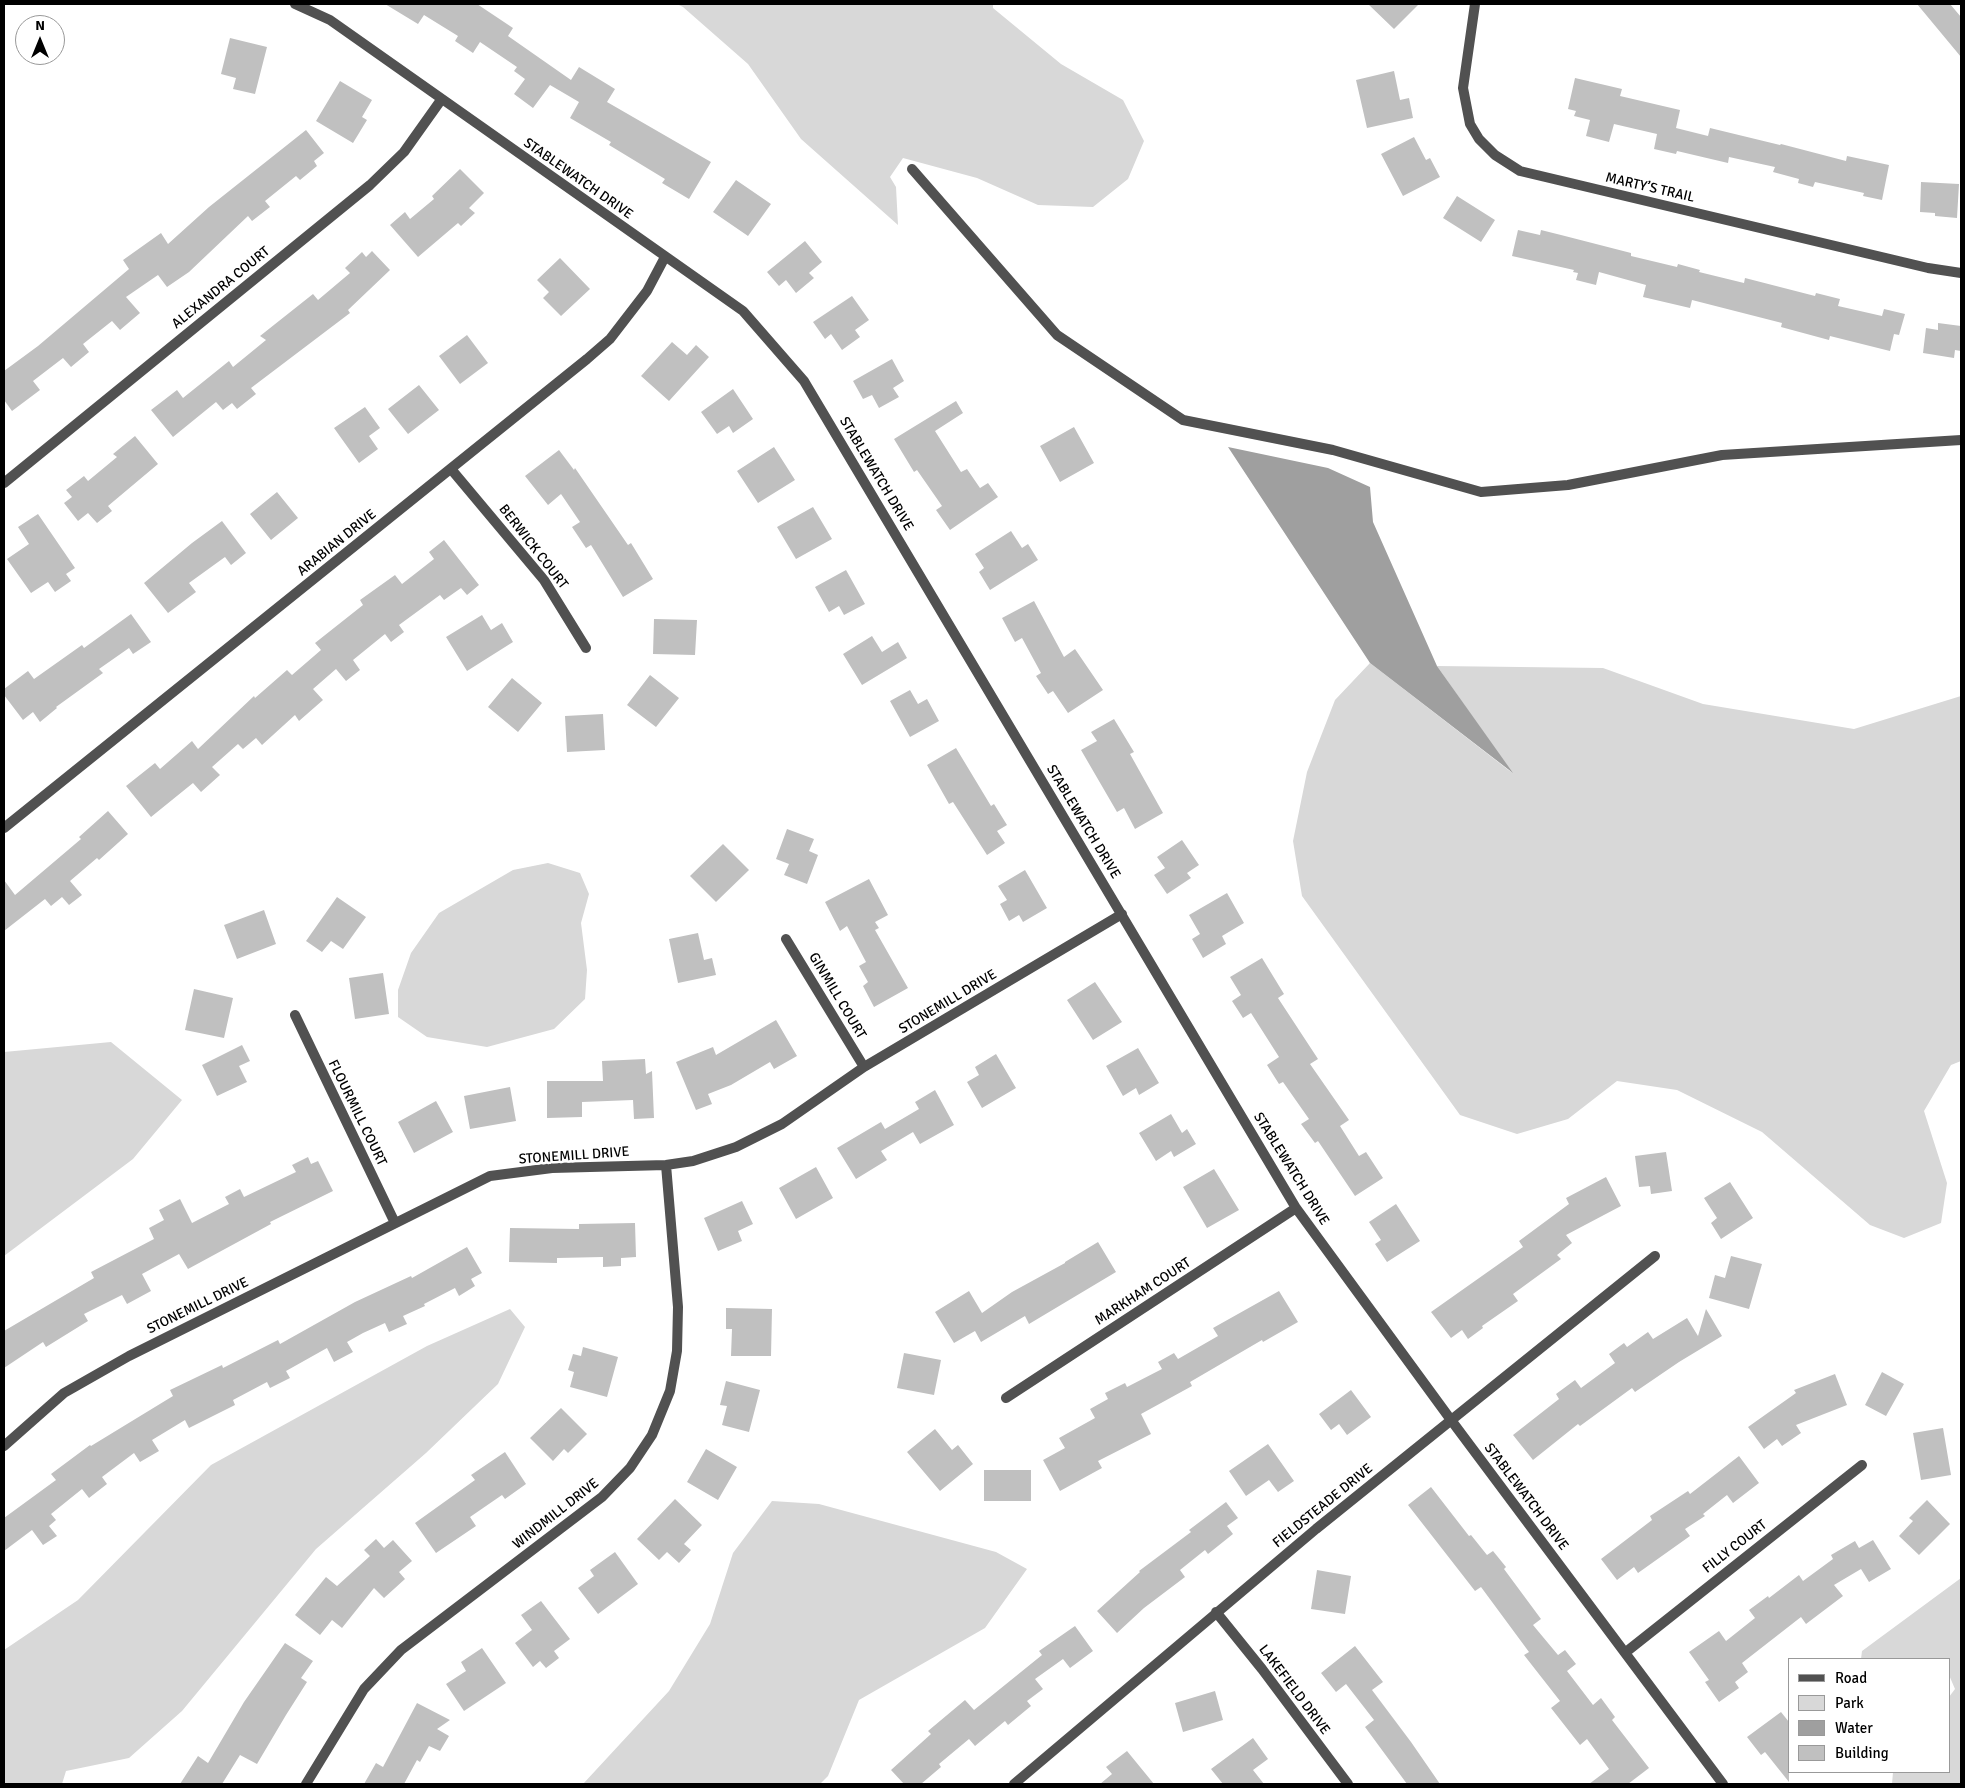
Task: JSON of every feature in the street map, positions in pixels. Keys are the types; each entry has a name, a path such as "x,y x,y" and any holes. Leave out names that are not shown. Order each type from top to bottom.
{"street":[{"name":"STABLEWATCH DRIVE","path":"295,4 330,20 743,311 804,381 1296,1208 1451,1420 1723,1784"},
{"name":"MARTY’S TRAIL","path":"1475,4 1463,88 1470,124 1479,139 1495,155 1520,171 1918,266 1961,273"},
{"name":"ALEXANDRA COURT","path":"4,483 370,185 404,152 441,100"},
{"path":"912,169 1057,335 1183,420 1333,450 1481,492 1568,485 1722,455 1961,440"},
{"name":"ARABIAN DRIVE","path":"4,828 610,339 647,290 665,257"},
{"name":"BERWICK COURT","path":"451,468 544,580 586,648"},
{"name":"STONEMILL DRIVE","path":"4,1446 64,1393 128,1356 490,1176 552,1168 666,1165 693,1161 736,1147 782,1124 864,1067 1122,914"},
{"name":"GINMILL COURT","path":"786,939 864,1067"},
{"name":"FLOURMILL COURT","path":"295,1016 395,1223"},
{"name":"WINDMILL DRIVE","path":"306,1784 364,1689 401,1650 602,1497 630,1468 652,1435 670,1391 677,1351 678,1306 666,1165"},
{"name":"MARKHAM COURT","path":"1006,1398 1296,1208"},
{"name":"FIELDSTEADE DRIVE","path":"1014,1784 1216,1612 1655,1256"},
{"name":"FILLY COURT","path":"1626,1652 1862,1465"},
{"name":"LAKEFIELD DRIVE","path":"1216,1612 1262,1669 1348,1784"}],"green space":[{"path":"677,4 993,4 993,8 1061,64 1123,100 1144,141 1128,179 1093,207 1038,205 977,178 903,158 890,177 896,187 898,225 801,139 748,64 683,7"},
{"path":"1370,663 1511,772 1437,666 1603,668 1703,704 1854,729 1961,696 1961,1061 1951,1065 1924,1111 1947,1183 1941,1223 1904,1238 1870,1225 1762,1132 1677,1090 1617,1081 1568,1119 1517,1134 1460,1115 1302,896 1293,841 1307,772 1335,700"},
{"path":"548,863 580,873 589,894 581,923 587,970 585,999 554,1029 487,1047 427,1037 398,1017 398,990 411,953 439,913 513,870"},
{"path":"111,1042 182,1100 133,1159 4,1256 4,1052"},
{"path":"510,1309 525,1327 498,1384 426,1453 316,1549 182,1711 129,1758 66,1771 62,1784 4,1784 4,1650 78,1600 211,1465 427,1346"},
{"path":"772,1501 819,1504 996,1552 1027,1569 985,1628 859,1700 828,1776 820,1784 583,1784 669,1691 710,1624 733,1553"},
{"path":"1961,1578 1961,1784 1892,1784 1893,1773 1950,1773 1950,1696 1955,1689 1950,1677 1950,1658 1861,1658 1862,1651"}],"water":[{"path":"1228,447 1328,468 1370,487 1373,522 1437,666 1513,773 1370,663"}],"building":[{"path":"385,4 477,4 513,28 508,36 571,80 579,67 615,89 607,102 711,162 689,199 662,183 665,179 609,145 611,142 570,118 579,102 550,85 533,108 514,94 525,79 514,71 517,67 480,42 473,53 455,41 458,36 424,15 418,24"},
{"path":"1368,4 1419,4 1394,29"},
{"path":"1917,4 1950,4 1961,17 1961,57"},
{"path":"230,38 267,47 255,94 233,89 236,78 221,74"},
{"path":"1394,71 1400,100 1409,98 1413,118 1367,128 1356,80"},
{"path":"1575,78 1622,89 1620,96 1680,110 1676,128 1708,136 1710,128 1846,161 1847,156 1889,165 1882,200 1863,196 1864,193 1815,182 1813,187 1798,183 1799,179 1773,172 1775,167 1729,157 1728,163 1677,151 1676,154 1654,149 1657,134 1614,124 1609,142 1586,136 1590,120 1574,116 1576,111 1568,109"},
{"path":"340,81 372,100 362,117 367,120 353,143 316,121"},
{"path":"306,130 324,153 314,161 317,166 300,180 296,176 265,201 270,207 252,221 248,216 189,272 167,287 158,275 126,297 140,313 120,330 112,321 83,344 89,352 71,367 63,358 33,381 40,390 12,411 4,400 4,371 38,346 129,269 123,260 161,233 168,244 209,207"},
{"path":"1414,137 1426,160 1430,158 1440,177 1403,196 1381,154"},
{"path":"460,169 484,193 469,208 475,213 461,226 458,223 418,257 390,225 405,212 410,219 434,199 432,196"},
{"path":"736,180 771,204 748,236 713,212"},
{"path":"1921,182 1959,184 1957,218 1935,216 1935,213 1920,212"},
{"path":"1457,196 1495,220 1481,242 1443,218"},
{"path":"1518,230 1540,235 1541,230 1631,253 1631,256 1677,267 1678,264 1700,270 1699,272 1744,283 1745,278 1815,296 1816,293 1840,299 1838,306 1882,316 1884,309 1905,314 1899,335 1894,334 1890,351 1830,336 1829,340 1781,327 1782,323 1692,300 1690,308 1643,297 1646,285 1599,272 1596,285 1576,280 1578,273 1573,272 1574,270 1512,256"},
{"path":"805,241 822,262 809,273 814,278 796,293 786,280 779,286 767,272"},
{"path":"372,251 390,270 348,310 350,313 251,388 256,394 237,409 232,403 223,410 216,402 173,437 151,410 177,390 183,398 229,361 233,367 266,340 260,336 313,294 318,300 350,273 345,268 362,252 366,257"},
{"path":"560,258 590,289 561,316 543,298 549,292 537,280"},
{"path":"852,296 869,320 855,330 860,337 842,350 831,334 825,339 813,322"},
{"path":"1938,323 1961,326 1961,351 1955,350 1954,358 1923,353 1926,328 1938,330"},
{"path":"467,335 488,363 460,384 439,356"},
{"path":"672,342 687,355 696,345 709,357 669,401 641,376"},
{"path":"892,359 904,381 893,388 899,397 879,408 872,395 863,399 853,381"},
{"path":"419,385 439,410 408,434 388,409"},
{"path":"733,389 753,419 733,433 729,426 717,434 701,412"},
{"path":"956,401 963,413 935,431 961,472 967,469 980,488 988,483 998,497 950,530 936,510 942,506 917,470 914,472 894,439"},
{"path":"365,407 380,428 369,436 378,449 359,463 334,428"},
{"path":"1074,427 1094,463 1060,482 1040,446"},
{"path":"135,436 158,464 108,506 112,511 97,523 88,513 78,521 64,503 72,497 66,490 84,476 88,481 117,457 113,454"},
{"path":"774,447 795,480 758,503 737,471"},
{"path":"559,450 574,470 575,468 628,545 631,543 653,579 623,597 591,545 586,548 572,527 580,522 561,494 548,505 525,476"},
{"path":"277,492 298,518 271,540 250,514"},
{"path":"813,507 832,539 796,559 777,527"},
{"path":"38,514 75,568 66,574 71,581 55,592 48,582 31,593 7,559 29,544 18,527"},
{"path":"222,521 246,553 231,565 225,557 189,583 196,592 168,613 144,583"},
{"path":"1011,531 1022,548 1028,544 1038,560 990,590 979,572 984,568 975,554"},
{"path":"444,540 479,585 467,595 461,588 444,600 440,595 399,625 404,632 391,642 385,634 353,660 360,670 346,681 336,669 313,689 323,700 299,721 295,715 262,745 256,738 243,749 238,744 212,767 220,775 201,792 193,783 151,817 126,786 155,763 160,769 192,741 198,749 254,696 255,698 287,670 292,675 321,650 315,643 363,605 360,600 395,575 402,584 434,559 429,552"},
{"path":"846,570 865,604 844,615 839,606 829,612 815,587"},
{"path":"1034,601 1064,657 1075,649 1103,690 1068,713 1053,691 1048,694 1036,676 1041,673 1022,638 1015,642 1002,618"},
{"path":"131,614 151,642 133,654 129,648 99,669 103,673 56,707 40,722 33,712 23,720 4,695 4,689 28,671 34,679 82,645 84,648"},
{"path":"482,615 491,630 502,623 513,642 467,671 446,637"},
{"path":"654,619 697,620 695,655 653,654"},
{"path":"872,636 882,652 898,642 907,658 862,685 843,654"},
{"path":"650,675 679,698 656,727 627,705"},
{"path":"512,678 542,703 518,732 488,707"},
{"path":"910,690 918,704 927,699 939,721 910,737 890,701"},
{"path":"603,714 605,750 567,752 565,716"},
{"path":"1114,719 1134,752 1130,754 1163,813 1135,829 1124,808 1117,812 1081,750 1097,741 1091,732"},
{"path":"956,748 991,806 994,804 1007,825 997,831 1005,843 987,855 953,802 949,804 927,765"},
{"path":"108,811 128,834 99,860 97,858 70,881 82,895 69,905 62,897 51,906 45,899 4,931 4,880 15,895 81,839 79,837"},
{"path":"787,829 814,839 809,851 818,855 807,884 784,875 789,864 776,859"},
{"path":"1182,840 1199,865 1187,873 1191,878 1167,894 1154,875 1165,868 1157,857"},
{"path":"723,844 749,870 716,902 690,876"},
{"path":"1025,870 1047,908 1023,922 1019,915 1009,921 1000,904 1007,900 998,886"},
{"path":"869,879 888,915 875,922 879,928 875,930 908,988 874,1007 863,986 868,982 859,966 866,962 847,926 840,931 825,902"},
{"path":"1227,893 1244,923 1222,936 1226,944 1203,958 1192,939 1200,934 1189,915"},
{"path":"337,897 366,917 343,949 331,941 322,952 306,941"},
{"path":"264,910 276,944 237,959 224,925"},
{"path":"698,933 704,960 712,958 716,975 678,983 669,939"},
{"path":"1262,958 1284,994 1278,998 1318,1059 1310,1064 1349,1120 1340,1126 1359,1156 1366,1152 1383,1178 1355,1196 1318,1141 1315,1143 1301,1124 1309,1119 1283,1082 1279,1084 1267,1065 1279,1057 1251,1013 1243,1018 1232,1001 1241,995 1230,977"},
{"path":"383,973 389,1014 355,1019 349,978"},
{"path":"1095,982 1122,1022 1093,1040 1067,1000"},
{"path":"194,989 233,998 224,1038 185,1030"},
{"path":"776,1020 797,1056 774,1069 770,1062 731,1085 708,1094 712,1104 696,1110 676,1062 713,1047 716,1055"},
{"path":"242,1045 250,1061 239,1066 247,1082 217,1096 202,1065"},
{"path":"1138,1048 1159,1083 1139,1095 1136,1088 1123,1096 1106,1066"},
{"path":"996,1054 1016,1088 982,1108 967,1082 979,1075 975,1067"},
{"path":"645,1059 646,1074 652,1071 654,1118 634,1119 633,1100 582,1102 582,1117 547,1118 547,1081 603,1081 602,1061"},
{"path":"510,1087 516,1121 470,1129 464,1096"},
{"path":"935,1090 954,1125 920,1144 913,1132 881,1151 887,1160 856,1179 837,1148 881,1122 885,1129 919,1109 915,1102"},
{"path":"436,1101 453,1132 414,1153 398,1122"},
{"path":"1171,1114 1182,1133 1187,1129 1196,1144 1174,1157 1171,1151 1156,1161 1139,1133"},
{"path":"1666,1152 1672,1191 1651,1194 1650,1186 1639,1187 1635,1156"},
{"path":"308,1157 311,1164 318,1161 333,1191 270,1222 271,1224 188,1269 179,1254 142,1274 151,1291 127,1304 122,1295 84,1314 88,1321 46,1347 43,1342 4,1368 4,1331 94,1278 91,1272 154,1239 149,1228 164,1220 159,1210 180,1199 192,1223 229,1204 225,1197 240,1189 244,1197 296,1172 292,1165"},
{"path":"816,1167 833,1198 796,1219 779,1188"},
{"path":"1214,1169 1239,1210 1207,1228 1183,1187"},
{"path":"1606,1177 1621,1206 1566,1235 1572,1243 1557,1255 1561,1259 1513,1294 1518,1301 1482,1326 1483,1328 1468,1339 1462,1330 1451,1338 1431,1312 1523,1247 1519,1241 1569,1204 1566,1198"},
{"path":"1730,1182 1753,1218 1721,1239 1711,1223 1717,1218 1704,1198"},
{"path":"742,1201 753,1224 738,1231 742,1241 718,1251 704,1218"},
{"path":"1396,1204 1420,1241 1387,1262 1375,1244 1381,1240 1369,1222"},
{"path":"635,1223 636,1257 621,1258 621,1266 603,1267 603,1257 557,1258 557,1263 509,1262 510,1228 579,1229 579,1224"},
{"path":"1098,1242 1116,1272 1029,1324 1025,1316 981,1342 975,1331 954,1343 935,1312 969,1291 982,1313 1012,1292 1065,1263"},
{"path":"467,1247 482,1273 471,1279 475,1286 459,1296 455,1288 424,1304 425,1306 403,1316 407,1324 389,1332 385,1323 363,1333 347,1342 353,1352 334,1362 327,1348 286,1371 290,1378 270,1388 267,1382 233,1400 235,1405 189,1428 185,1420 152,1440 159,1451 140,1462 134,1453 102,1477 107,1484 89,1498 82,1489 51,1514 56,1520 49,1526 57,1536 43,1545 32,1530 4,1551 4,1518 56,1480 51,1474 90,1445 173,1396 170,1390 222,1365 223,1368 278,1340 280,1344 355,1302 411,1276 412,1278"},
{"path":"1731,1256 1762,1264 1749,1309 1709,1298 1715,1275 1725,1278"},
{"path":"1279,1291 1298,1322 1263,1342 1262,1340 1190,1382 1192,1386 1141,1414 1151,1434 1098,1461 1102,1468 1060,1491 1043,1460 1065,1448 1059,1438 1095,1418 1090,1409 1108,1399 1105,1393 1125,1383 1127,1387 1162,1369 1158,1362 1174,1353 1178,1359 1218,1336 1213,1328"},
{"path":"726,1308 772,1309 771,1356 731,1356 732,1329 726,1329"},
{"path":"1706,1309 1722,1336 1635,1392 1632,1388 1580,1426 1578,1424 1533,1460 1513,1435 1559,1399 1556,1394 1575,1380 1581,1388 1615,1363 1609,1354 1624,1343 1627,1347 1648,1332 1653,1339 1687,1318 1698,1336"},
{"path":"583,1347 618,1357 607,1397 570,1387 574,1372 568,1370 573,1354 581,1356"},
{"path":"904,1353 941,1360 934,1395 897,1388"},
{"path":"1882,1372 1904,1384 1886,1416 1865,1405"},
{"path":"1835,1374 1847,1405 1796,1425 1801,1433 1782,1446 1777,1439 1764,1449 1748,1427 1796,1393 1794,1390"},
{"path":"726,1381 760,1390 749,1432 722,1425 727,1406 720,1405"},
{"path":"1351,1390 1371,1417 1347,1435 1339,1424 1331,1430 1319,1414"},
{"path":"561,1408 587,1434 568,1453 564,1449 553,1461 530,1438"},
{"path":"1943,1428 1951,1475 1921,1480 1913,1433"},
{"path":"935,1429 952,1450 958,1445 973,1464 940,1491 907,1452"},
{"path":"1268,1444 1294,1481 1278,1492 1269,1480 1246,1496 1229,1471"},
{"path":"706,1449 737,1467 718,1500 687,1482"},
{"path":"505,1452 526,1484 505,1499 502,1495 470,1517 476,1526 436,1553 415,1523 475,1480 471,1475"},
{"path":"1739,1456 1759,1483 1733,1503 1727,1495 1703,1514 1705,1516 1685,1529 1690,1536 1638,1573 1634,1567 1617,1580 1601,1559 1652,1520 1650,1516 1688,1491 1690,1494"},
{"path":"984,1470 1031,1470 1031,1501 984,1501"},
{"path":"1431,1487 1469,1536 1471,1535 1487,1555 1493,1551 1506,1567 1504,1569 1541,1619 1533,1625 1558,1655 1565,1650 1576,1664 1567,1671 1593,1705 1601,1698 1615,1717 1612,1720 1649,1768 1628,1784 1589,1784 1609,1769 1587,1739 1580,1745 1551,1708 1560,1701 1524,1655 1529,1652 1481,1587 1475,1591 1408,1505"},
{"path":"675,1499 702,1525 684,1544 691,1550 679,1563 667,1552 659,1560 637,1539"},
{"path":"1927,1500 1950,1524 1919,1555 1899,1536 1913,1521 1909,1518"},
{"path":"1226,1502 1238,1518 1227,1526 1233,1534 1208,1554 1205,1550 1180,1570 1185,1577 1144,1608 1117,1633 1097,1611 1139,1571 1191,1532 1189,1530"},
{"path":"376,1539 384,1548 393,1540 412,1561 399,1572 405,1579 384,1598 374,1588 342,1628 332,1620 320,1635 295,1615 326,1577 337,1586 370,1556 364,1550"},
{"path":"1873,1540 1891,1569 1869,1582 1861,1569 1834,1585 1843,1596 1806,1624 1801,1617 1742,1663 1748,1672 1735,1682 1739,1688 1719,1702 1705,1682 1709,1680 1689,1652 1719,1631 1726,1641 1755,1618 1749,1610 1768,1596 1769,1598 1799,1575 1803,1581 1833,1559 1831,1555 1855,1541 1859,1548"},
{"path":"615,1552 638,1584 598,1614 578,1588 594,1576 590,1570"},
{"path":"1317,1570 1351,1576 1345,1614 1311,1609"},
{"path":"541,1601 570,1639 554,1651 559,1658 546,1668 540,1661 533,1667 515,1643 532,1630 521,1615"},
{"path":"1075,1626 1093,1651 1070,1668 1063,1659 1035,1679 1043,1689 1027,1701 1031,1706 1008,1725 1005,1721 975,1746 969,1739 939,1764 941,1767 921,1784 904,1784 891,1770 931,1734 928,1731 965,1700 974,1710 1042,1655 1039,1651"},
{"path":"285,1643 313,1661 301,1678 307,1682 257,1764 240,1755 222,1784 180,1784 198,1756 208,1763 244,1702"},
{"path":"1355,1646 1383,1682 1372,1690 1440,1784 1407,1784 1365,1727 1374,1720 1346,1684 1336,1692 1321,1673"},
{"path":"482,1648 506,1683 464,1711 446,1684 466,1671 461,1662"},
{"path":"1215,1691 1223,1720 1183,1732 1175,1703"},
{"path":"417,1703 450,1720 437,1729 449,1736 440,1751 429,1746 420,1762 417,1760 404,1784 364,1784 376,1763 383,1767"},
{"path":"1781,1712 1788,1721 1789,1782 1765,1752 1761,1755 1747,1737"},
{"path":"1253,1738 1268,1759 1253,1770 1264,1784 1223,1784 1211,1769"},
{"path":"1127,1751 1154,1784 1100,1784 1112,1774 1106,1767"}]}
